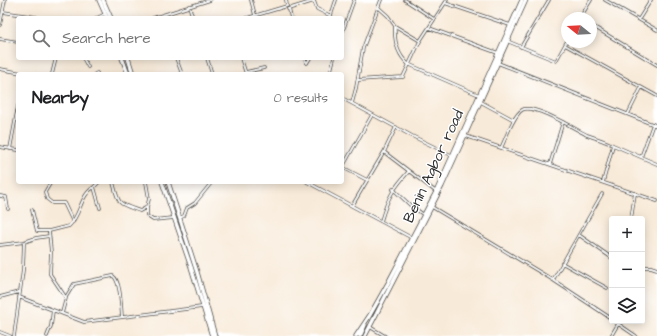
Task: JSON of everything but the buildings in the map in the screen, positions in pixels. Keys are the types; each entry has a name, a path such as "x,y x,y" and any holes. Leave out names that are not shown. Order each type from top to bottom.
{"highway":[{"path":"99,0 106,16"},
{"path":"103,0 110,16"},
{"name":"Benin Agbor road","path":"364,336 370,327 453,156 522,0"},
{"name":"Benin Agbor road","path":"356,336 370,315 432,207 466,136 526,0"},
{"path":"123,60 126,72"},
{"path":"129,60 132,72"},
{"path":"163,184 203,306 212,330 216,336"},
{"path":"169,184 212,330 212,336"},
{"path":"360,336 370,315"},
{"path":"364,336 374,318"}],"street":[{"path":"0,26 5,0"},
{"path":"158,16 210,0"},
{"path":"251,0 255,15 288,6"},
{"path":"286,0 290,16"},
{"path":"288,9 313,0 317,9 329,16"},
{"path":"331,16 336,0"},
{"path":"344,28 354,0"},
{"path":"352,103 358,80 363,48 381,0"},
{"path":"405,0 435,19"},
{"path":"358,80 403,77 420,41 447,0"},
{"path":"522,47 549,0"},
{"path":"584,12 591,0"},
{"path":"605,0 657,30"},
{"path":"639,19 651,0"},
{"path":"445,3 510,25"},
{"path":"189,6 192,16"},
{"path":"378,7 388,16 395,26 420,41"},
{"path":"2,12 29,16"},
{"path":"395,26 394,36 398,49 403,59 408,64 479,95"},
{"path":"429,28 498,53"},
{"path":"597,29 657,65"},
{"path":"0,39 16,42"},
{"path":"507,42 556,61 563,48"},
{"path":"570,48 657,96"},
{"path":"52,72 56,60"},
{"path":"84,60 88,67"},
{"path":"177,60 181,72"},
{"path":"207,60 211,72"},
{"path":"242,60 246,72"},
{"path":"330,72 334,60"},
{"path":"498,63 657,126"},
{"path":"250,72 264,68"},
{"path":"0,69 16,72"},
{"path":"628,114 641,88"},
{"path":"344,99 372,115 453,156"},
{"path":"481,102 514,120"},
{"path":"501,148 514,120 523,109 527,108 542,112 587,135 613,144 657,164"},
{"path":"344,164 372,115"},
{"path":"10,149 16,117"},
{"path":"550,164 563,122"},
{"path":"641,157 652,124"},
{"path":"352,206 384,152 396,127"},
{"path":"466,136 657,201"},
{"path":"602,182 613,144"},
{"path":"1,148 16,150"},
{"path":"384,152 410,170 436,192"},
{"path":"344,168 367,180"},
{"path":"381,221 386,203 393,189 410,170"},
{"path":"50,184 45,192 47,199 52,204 64,203 73,222"},
{"path":"32,210 36,231 49,231 69,226 73,222 86,192 97,184"},
{"path":"113,184 116,197 122,204 140,211 147,207"},
{"path":"146,184 149,199 147,216 153,220 174,218"},
{"path":"179,218 184,216 187,208 195,203 210,184"},
{"path":"311,184 413,238"},
{"path":"94,187 100,208"},
{"path":"393,189 410,205 424,215"},
{"path":"631,216 635,193"},
{"path":"553,280 602,194"},
{"path":"0,196 6,197 8,209"},
{"path":"432,207 553,280 609,317"},
{"path":"49,231 50,274 66,297"},
{"path":"579,235 609,256"},
{"path":"0,245 24,242 49,236"},
{"path":"14,336 23,270 24,242"},
{"path":"562,263 607,288"},
{"path":"645,267 657,269"},
{"path":"62,313 66,297 74,284 113,276 116,278 118,284 122,317"},
{"path":"0,297 19,292"},
{"path":"19,297 84,322 203,306"},
{"path":"47,336 51,326 54,310"},
{"path":"611,336 618,324 636,336"},
{"path":"370,327 385,336"},
{"path":"0,332 10,336"}]}
